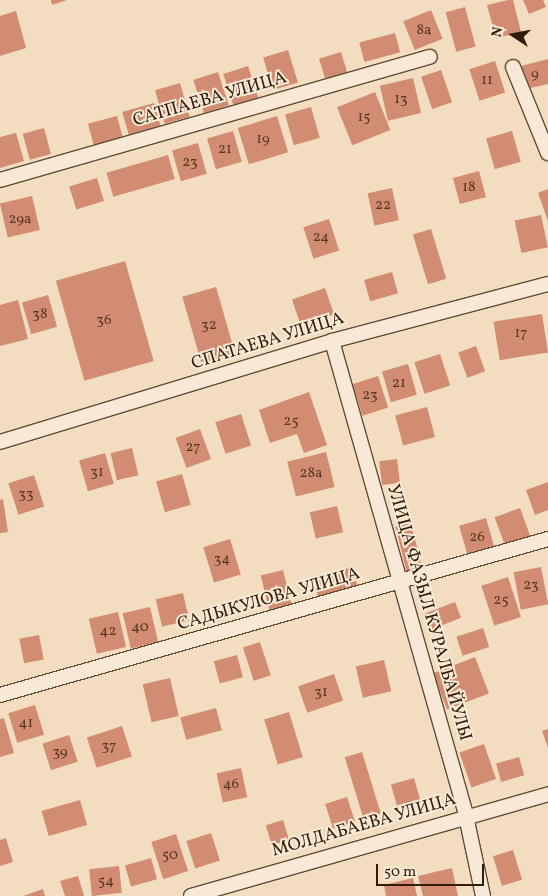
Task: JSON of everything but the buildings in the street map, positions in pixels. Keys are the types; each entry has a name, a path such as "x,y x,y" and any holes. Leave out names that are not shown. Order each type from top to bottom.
{"street":[{"name":"САТПАЕВА УЛИЦА","path":"0,180 430,57"},
{"path":"513,67 548,153"},
{"name":"СПАТАЕВА УЛИЦА","path":"0,442 332,341 548,284"},
{"name":"УЛИЦА ФАЗЫЛ КУРАЛБАЙУЛЫ","path":"332,341 466,816 483,896"},
{"name":"САДЫКУЛОВА УЛИЦА","path":"0,695 548,539"},
{"name":"МОЛДАБАЕВА УЛИЦА","path":"191,896 548,794"}]}
